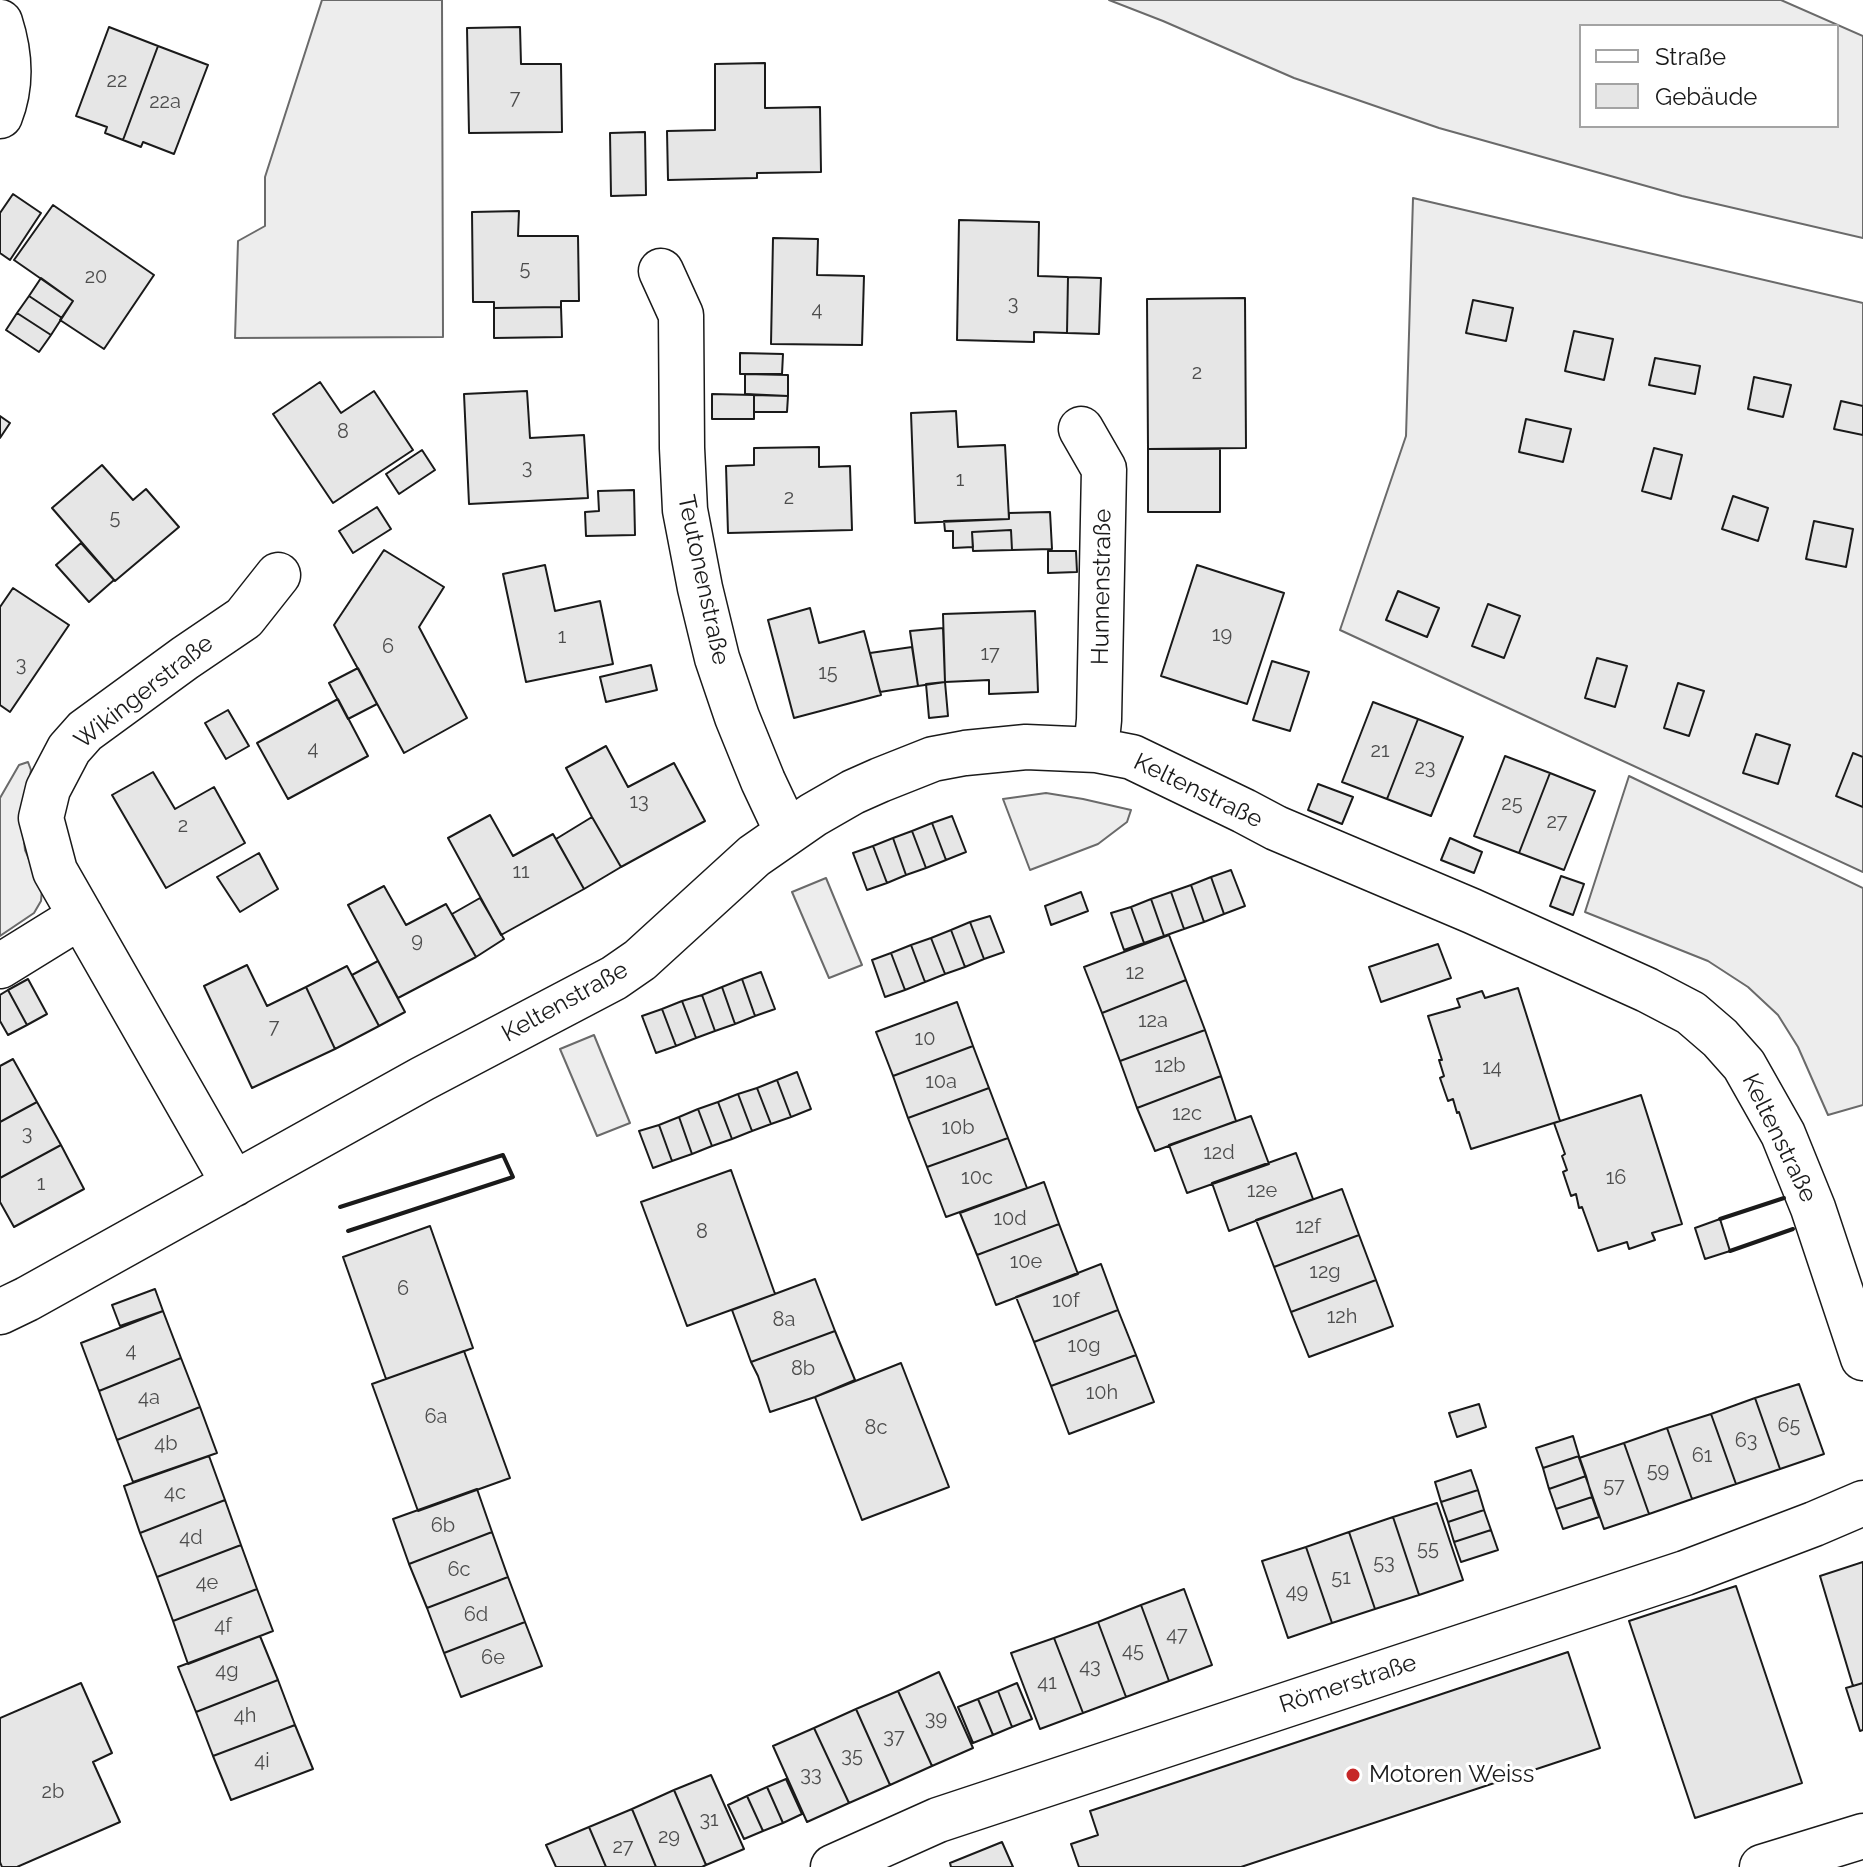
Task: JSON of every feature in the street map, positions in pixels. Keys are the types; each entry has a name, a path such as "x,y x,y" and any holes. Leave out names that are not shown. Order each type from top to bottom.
{"street":[{"path":"0,22 9,70 0,116"},
{"name":"Teutonenstraße","path":"661,271 681,315 685,510 700,588 717,658 737,717 787,832"},
{"name":"Hunnenstraße","path":"1081,429 1104,469 1096,750"},
{"name":"Wikingerstraße","path":"234,1184 55,871 41,818 48,789 69,749 85,731 244,618 278,575"},
{"name":"Keltenstraße","path":"0,1312 422,1079 614,978 640,960 754,856 813,815 853,792 933,759 1026,747 1096,750 1132,757 1276,828 1484,916 1691,1013 1720,1038 1744,1065 1783,1134 1813,1208 1863,1358"},
{"path":"0,966 81,916"},
{"name":"Römerstraße","path":"833,1867 938,1820 1685,1573 1863,1503"},
{"path":"1762,1867 1863,1836"}],"shaded area":[{"path":"322,0 442,0 443,337 235,338 238,241 265,226 265,177"},
{"path":"1109,0 1781,0 1836,24 1579,24 1579,128 1839,128 1839,25 1863,36 1863,238 1682,196 1439,128 1294,78"},
{"path":"1413,198 1863,303 1863,872 1340,630 1406,436"},
{"path":"28,762 31,770 22,823 25,850 42,889 41,901 34,913 0,936 0,798 19,765"},
{"path":"1629,776 1863,888 1863,1105 1828,1115 1798,1047 1778,1015 1748,987 1708,961 1585,912"},
{"path":"1046,793 1131,810 1127,822 1098,844 1030,870 1003,799"},
{"path":"826,878 862,965 829,978 792,892"},
{"path":"594,1035 630,1123 597,1136 560,1049"}],"building":[{"path":"109,27 158,46 123,140 105,133 107,127 76,116"},
{"path":"520,27 521,64 561,64 562,132 469,133 467,28"},
{"path":"158,46 208,65 174,154 143,142 141,147 123,140"},
{"path":"765,63 765,108 820,107 821,172 757,173 757,178 668,180 667,131 715,130 715,64"},
{"path":"645,132 646,195 611,196 610,133"},
{"path":"13,194 41,213 10,260 0,253 0,213"},
{"path":"53,205 154,275 104,349 60,320 73,301 14,260"},
{"path":"519,211 518,236 578,236 579,301 561,301 561,307 494,308 494,302 473,302 472,212"},
{"path":"959,220 1039,222 1038,276 1068,277 1067,333 1034,332 1034,342 957,340"},
{"path":"773,238 818,239 817,275 864,276 862,345 771,344"},
{"path":"1068,277 1101,278 1099,334 1067,333"},
{"path":"41,278 73,301 62,318 29,296"},
{"path":"29,296 62,318 51,335 17,313"},
{"path":"1245,298 1246,448 1148,449 1147,299"},
{"path":"1473,300 1513,308 1506,341 1466,333"},
{"path":"561,307 562,337 494,338 494,308"},
{"path":"17,313 51,335 39,352 6,330"},
{"path":"1574,331 1613,339 1604,380 1565,371"},
{"path":"740,353 783,354 782,374 740,374"},
{"path":"1655,358 1700,366 1695,394 1649,385"},
{"path":"745,374 788,375 788,396 745,394"},
{"path":"1754,377 1791,385 1783,417 1748,409"},
{"path":"320,382 341,413 374,391 413,450 333,503 273,414"},
{"path":"527,391 530,438 584,435 588,498 469,504 464,394"},
{"path":"712,394 754,395 754,419 712,419"},
{"path":"754,395 788,396 787,412 754,412"},
{"path":"1841,401 1863,406 1863,435 1834,429"},
{"path":"956,411 958,447 1005,445 1009,519 915,523 911,413"},
{"path":"0,416 10,423 0,438"},
{"path":"1526,419 1571,429 1563,462 1519,452"},
{"path":"819,447 819,467 850,466 852,530 728,533 726,466 754,465 754,448"},
{"path":"1654,448 1682,455 1671,499 1642,491"},
{"path":"1148,449 1220,449 1220,512 1148,512"},
{"path":"422,450 435,470 399,494 386,474"},
{"path":"102,465 133,500 146,489 179,527 115,581 52,508"},
{"path":"634,490 635,535 586,536 585,512 599,511 598,491"},
{"path":"1733,496 1768,508 1758,541 1722,529"},
{"path":"377,507 391,529 353,553 339,531"},
{"path":"1050,512 1052,549 1012,550 1011,530 972,532 973,547 953,548 953,531 945,531 944,521 1009,519 1009,513"},
{"path":"1814,521 1853,529 1846,567 1806,559"},
{"path":"1011,530 1012,550 973,551 972,532"},
{"path":"81,543 114,580 89,602 56,565"},
{"path":"384,550 444,587 419,627 467,718 404,753 334,625"},
{"path":"1048,551 1076,551 1077,572 1048,573"},
{"path":"545,565 555,611 600,601 613,664 526,682 503,574"},
{"path":"1197,565 1284,593 1247,704 1161,676"},
{"path":"13,588 69,625 10,712 0,705 0,607"},
{"path":"1398,591 1439,608 1427,637 1386,620"},
{"path":"1488,604 1520,616 1504,658 1472,646"},
{"path":"810,608 819,643 864,631 881,695 794,718 768,620"},
{"path":"1035,611 1038,692 989,694 989,680 945,682 943,614"},
{"path":"943,628 945,682 918,686 910,631"},
{"path":"912,647 918,686 880,692 870,653"},
{"path":"1597,658 1627,666 1615,707 1585,698"},
{"path":"1272,661 1309,672 1290,731 1253,720"},
{"path":"651,665 657,690 606,702 600,677"},
{"path":"358,668 377,704 348,719 329,683"},
{"path":"945,682 948,716 929,718 926,684"},
{"path":"1678,683 1704,691 1689,736 1664,728"},
{"path":"338,699 368,756 288,799 257,743"},
{"path":"1373,702 1418,719 1387,799 1342,782"},
{"path":"228,710 249,746 226,759 205,723"},
{"path":"1418,719 1463,737 1431,816 1387,799"},
{"path":"1756,734 1790,745 1778,784 1743,773"},
{"path":"606,746 628,787 674,763 705,821 621,867 566,768"},
{"path":"1853,753 1863,757 1863,807 1836,796"},
{"path":"1505,756 1550,773 1519,853 1474,836"},
{"path":"153,772 175,809 214,787 245,843 166,888 112,795"},
{"path":"1550,773 1595,791 1564,870 1519,853"},
{"path":"1318,784 1353,797 1342,824 1308,810"},
{"path":"490,815 513,856 553,834 584,889 501,935 448,838"},
{"path":"952,816 966,852 946,860 932,823"},
{"path":"592,817 621,867 584,889 556,839"},
{"path":"932,823 946,860 926,868 912,831"},
{"path":"912,831 926,868 906,875 893,838"},
{"path":"893,838 906,875 887,883 873,846"},
{"path":"1450,838 1482,852 1474,873 1441,860"},
{"path":"873,846 887,883 867,890 853,853"},
{"path":"259,853 278,889 240,912 217,877"},
{"path":"1231,870 1245,906 1224,914 1211,877"},
{"path":"1561,876 1584,884 1573,915 1550,906"},
{"path":"1211,877 1224,914 1204,922 1191,885"},
{"path":"1191,885 1204,922 1184,929 1171,892"},
{"path":"384,886 406,925 446,904 476,957 398,998 348,905"},
{"path":"1081,892 1088,911 1051,925 1045,906"},
{"path":"1171,892 1184,929 1164,936 1151,899"},
{"path":"480,898 504,939 476,957 452,914"},
{"path":"1151,899 1164,936 1144,943 1131,907"},
{"path":"1131,907 1144,943 1124,950 1111,913"},
{"path":"990,916 1004,952 984,959 970,922"},
{"path":"970,922 984,959 965,967 951,930"},
{"path":"951,930 965,967 945,974 931,938"},
{"path":"1169,935 1186,980 1102,1013 1084,967"},
{"path":"931,938 945,974 925,982 911,945"},
{"path":"1438,944 1451,978 1381,1002 1369,967"},
{"path":"911,945 925,982 905,990 891,953"},
{"path":"891,953 905,990 885,997 872,960"},
{"path":"378,961 405,1012 379,1026 352,975"},
{"path":"247,965 267,1006 306,987 335,1049 252,1088 204,986"},
{"path":"347,966 379,1026 335,1049 306,987"},
{"path":"761,972 775,1009 755,1016 742,979"},
{"path":"28,979 47,1014 27,1025 8,990"},
{"path":"742,979 755,1016 735,1024 722,987"},
{"path":"1186,980 1205,1030 1120,1061 1102,1013"},
{"path":"722,987 735,1024 715,1031 702,995"},
{"path":"1518,988 1560,1121 1471,1149 1459,1112 1453,1099 1448,1101 1440,1078 1444,1076 1439,1060 1442,1060 1428,1016 1460,1007 1457,999 1482,991 1485,998"},
{"path":"8,990 27,1025 8,1035 0,1021 0,995"},
{"path":"702,995 715,1031 696,1038 682,1001"},
{"path":"682,1001 696,1038 676,1046 662,1009"},
{"path":"957,1002 973,1046 893,1076 876,1032"},
{"path":"662,1009 676,1046 656,1053 642,1016"},
{"path":"1205,1030 1221,1076 1137,1108 1120,1061"},
{"path":"973,1046 989,1088 908,1118 893,1076"},
{"path":"13,1059 37,1102 0,1122 0,1066"},
{"path":"797,1072 811,1109 791,1117 777,1080"},
{"path":"1221,1076 1236,1121 1155,1151 1137,1108"},
{"path":"777,1080 791,1117 771,1124 757,1088"},
{"path":"757,1088 771,1124 752,1131 738,1094"},
{"path":"989,1088 1008,1138 927,1167 908,1118"},
{"path":"738,1094 752,1131 732,1139 718,1102"},
{"path":"1641,1095 1682,1224 1652,1233 1655,1240 1629,1249 1627,1242 1598,1251 1576,1194 1571,1196 1563,1172 1567,1170 1562,1156 1565,1154 1554,1123"},
{"path":"37,1102 61,1145 0,1178 0,1122"},
{"path":"718,1102 732,1139 712,1146 698,1109"},
{"path":"698,1109 712,1146 692,1154 679,1117"},
{"path":"1251,1116 1269,1164 1187,1193 1169,1145"},
{"path":"679,1117 692,1154 672,1161 659,1125"},
{"path":"659,1125 672,1161 653,1168 639,1131"},
{"path":"1008,1138 1027,1188 946,1217 927,1167"},
{"path":"61,1145 84,1189 14,1227 0,1202 0,1178"},
{"path":"1296,1153 1313,1199 1229,1231 1212,1183"},
{"path":"731,1170 775,1294 687,1326 641,1202"},
{"path":"1044,1182 1059,1224 977,1255 960,1213"},
{"path":"1342,1189 1359,1235 1274,1267 1256,1220"},
{"path":"1720,1219 1730,1251 1705,1259 1695,1228"},
{"path":"1059,1224 1078,1274 996,1305 977,1255"},
{"path":"430,1226 473,1348 386,1379 343,1257"},
{"path":"1359,1235 1376,1280 1291,1312 1274,1267"},
{"path":"1101,1264 1118,1310 1034,1342 1016,1297"},
{"path":"815,1279 835,1331 751,1362 732,1310"},
{"path":"1376,1280 1393,1326 1309,1357 1291,1312"},
{"path":"155,1289 163,1311 120,1326 112,1305"},
{"path":"1118,1310 1136,1355 1051,1386 1034,1342"},
{"path":"163,1311 181,1358 99,1391 81,1343"},
{"path":"835,1331 855,1380 770,1412 751,1362"},
{"path":"464,1351 510,1478 418,1511 372,1384"},
{"path":"1136,1355 1154,1402 1069,1434 1051,1386"},
{"path":"181,1358 200,1407 117,1440 99,1391"},
{"path":"901,1363 949,1487 862,1520 815,1397"},
{"path":"1799,1384 1824,1454 1780,1469 1755,1398"},
{"path":"1755,1398 1780,1469 1736,1484 1711,1414"},
{"path":"1479,1404 1486,1427 1457,1437 1449,1413"},
{"path":"200,1407 217,1453 133,1482 117,1440"},
{"path":"1711,1414 1736,1484 1692,1499 1667,1428"},
{"path":"1667,1428 1692,1499 1649,1514 1624,1443"},
{"path":"1573,1436 1579,1456 1543,1468 1536,1448"},
{"path":"1624,1443 1649,1514 1604,1529 1579,1458"},
{"path":"209,1456 225,1500 140,1533 124,1486"},
{"path":"1579,1456 1586,1476 1549,1489 1543,1468"},
{"path":"1471,1470 1478,1490 1441,1502 1435,1482"},
{"path":"1586,1476 1592,1497 1556,1509 1549,1489"},
{"path":"477,1489 492,1532 409,1564 393,1519"},
{"path":"1478,1490 1484,1510 1448,1522 1441,1502"},
{"path":"1592,1497 1599,1517 1563,1529 1556,1509"},
{"path":"225,1500 241,1545 157,1577 140,1533"},
{"path":"1437,1503 1463,1580 1419,1595 1393,1517"},
{"path":"1484,1510 1491,1530 1454,1542 1448,1522"},
{"path":"1393,1517 1419,1595 1375,1609 1349,1532"},
{"path":"1491,1530 1498,1550 1461,1562 1454,1542"},
{"path":"492,1532 508,1577 427,1608 409,1564"},
{"path":"1349,1532 1375,1609 1332,1623 1306,1547"},
{"path":"241,1545 257,1589 173,1621 157,1577"},
{"path":"1306,1547 1332,1623 1288,1638 1262,1561"},
{"path":"1863,1562 1863,1683 1853,1686 1820,1576"},
{"path":"508,1577 525,1622 444,1653 427,1608"},
{"path":"1736,1586 1802,1783 1695,1818 1629,1621"},
{"path":"257,1589 273,1631 188,1664 173,1621"},
{"path":"1184,1589 1212,1665 1169,1681 1141,1605"},
{"path":"1141,1605 1169,1681 1126,1697 1098,1622"},
{"path":"525,1622 542,1666 461,1697 444,1653"},
{"path":"1098,1622 1126,1697 1083,1713 1054,1638"},
{"path":"260,1636 278,1680 196,1712 178,1667"},
{"path":"1054,1638 1083,1713 1040,1729 1011,1653"},
{"path":"1568,1652 1600,1748 1241,1867 1079,1867 1071,1844 1098,1835 1090,1811"},
{"path":"939,1672 973,1748 932,1766 898,1691"},
{"path":"278,1680 295,1725 213,1756 196,1712"},
{"path":"81,1683 112,1753 93,1762 120,1822 17,1867 2,1867 0,1718"},
{"path":"1017,1683 1032,1719 1012,1727 998,1691"},
{"path":"1863,1683 1863,1730 1860,1731 1846,1688"},
{"path":"898,1691 932,1766 890,1785 856,1709"},
{"path":"998,1691 1012,1727 993,1735 978,1699"},
{"path":"978,1699 993,1735 973,1743 958,1707"},
{"path":"856,1709 890,1785 849,1803 814,1728"},
{"path":"295,1725 313,1769 231,1800 213,1756"},
{"path":"814,1728 849,1803 807,1822 773,1746"},
{"path":"711,1775 744,1849 706,1865 674,1790"},
{"path":"786,1779 802,1814 783,1823 767,1787"},
{"path":"767,1787 783,1823 763,1831 747,1796"},
{"path":"674,1790 706,1865 702,1867 656,1867 632,1809"},
{"path":"747,1796 763,1831 744,1839 728,1805"},
{"path":"632,1809 656,1867 606,1867 589,1827"},
{"path":"589,1827 606,1867 556,1867 546,1845"},
{"path":"1002,1842 1013,1867 951,1867 950,1863"}],"wall":[{"path":"340,1207 503,1155 513,1177 348,1231"},
{"path":"1720,1219 1784,1198"},
{"path":"1730,1251 1793,1229"}],"place":[{"name":"Motoren Weiss","path":"1353,1775"}]}
